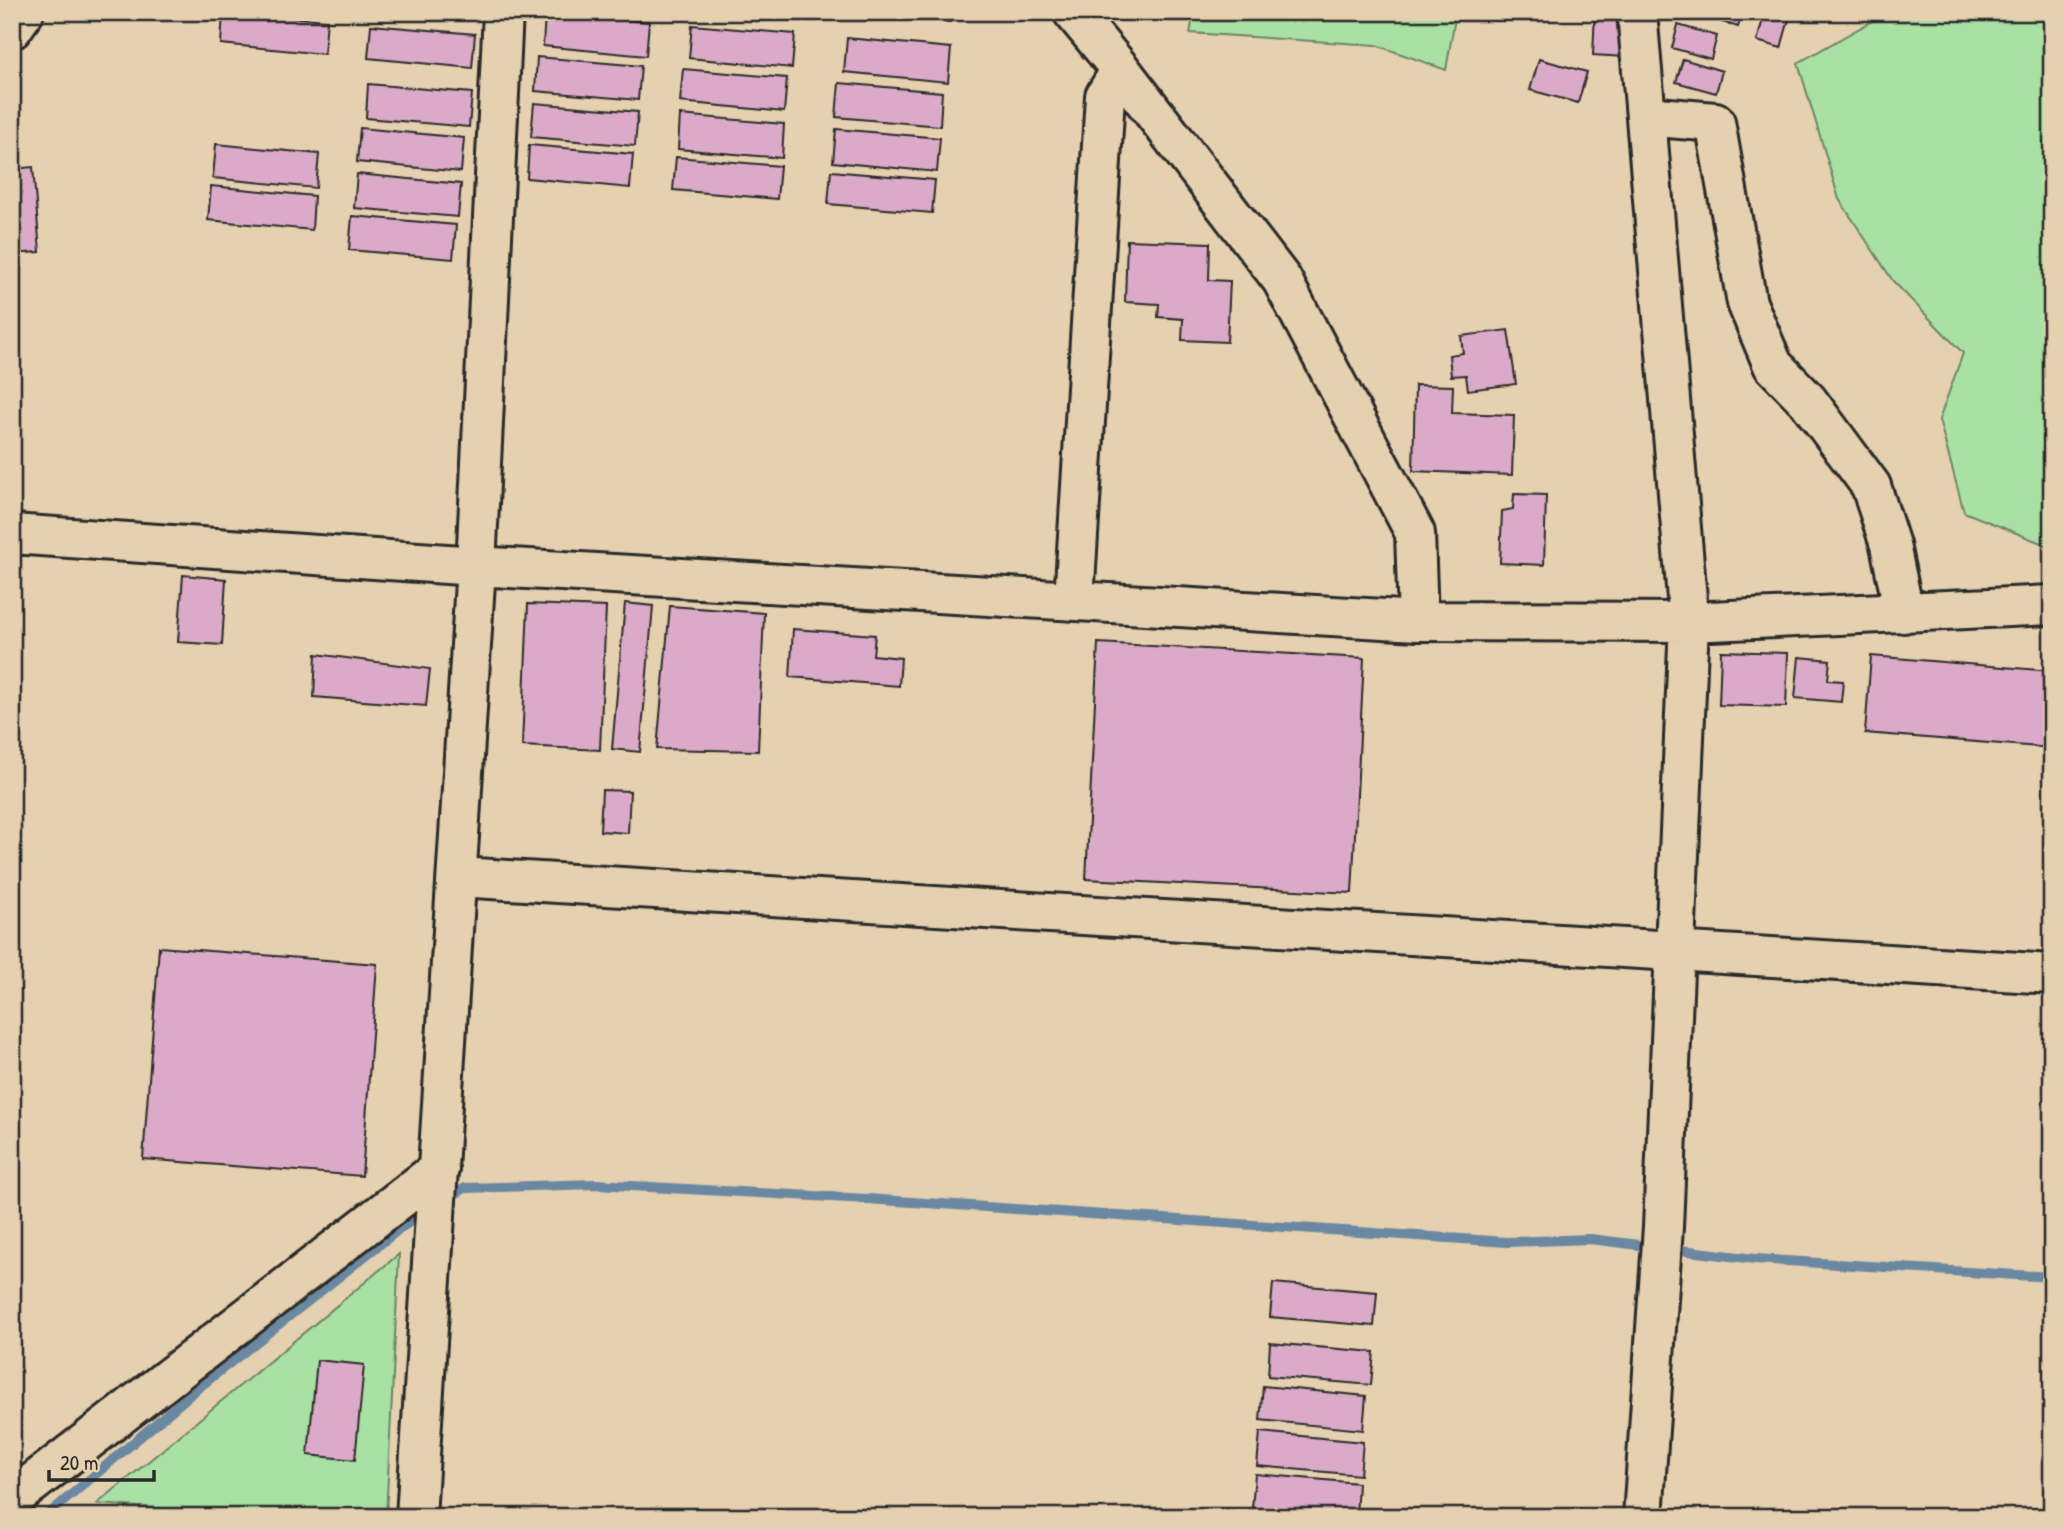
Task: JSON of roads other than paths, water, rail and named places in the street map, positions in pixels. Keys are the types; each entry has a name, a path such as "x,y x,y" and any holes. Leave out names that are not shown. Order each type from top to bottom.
{"street":[{"path":"12,29 24,12"},
{"path":"416,1517 476,566 503,12"},
{"path":"1073,12 1121,70 1282,280 1415,533 1418,621"},
{"path":"1637,12 1689,622 1663,1227 1643,1517"},
{"path":"1074,600 1105,96 1121,70"},
{"path":"1646,116 1715,122 1746,303 1773,365 1808,401 1871,486 1890,545 1904,613"},
{"path":"12,534 476,566 1418,621 1689,622 2052,605"},
{"path":"458,877 2052,974"},
{"path":"12,1499 439,1169"}],"waterway":[{"path":"445,1200 465,1188 596,1184 867,1199 1507,1242 1590,1239 1755,1259 2052,1277"},
{"path":"45,1517 198,1388 399,1229 425,1212"}]}
